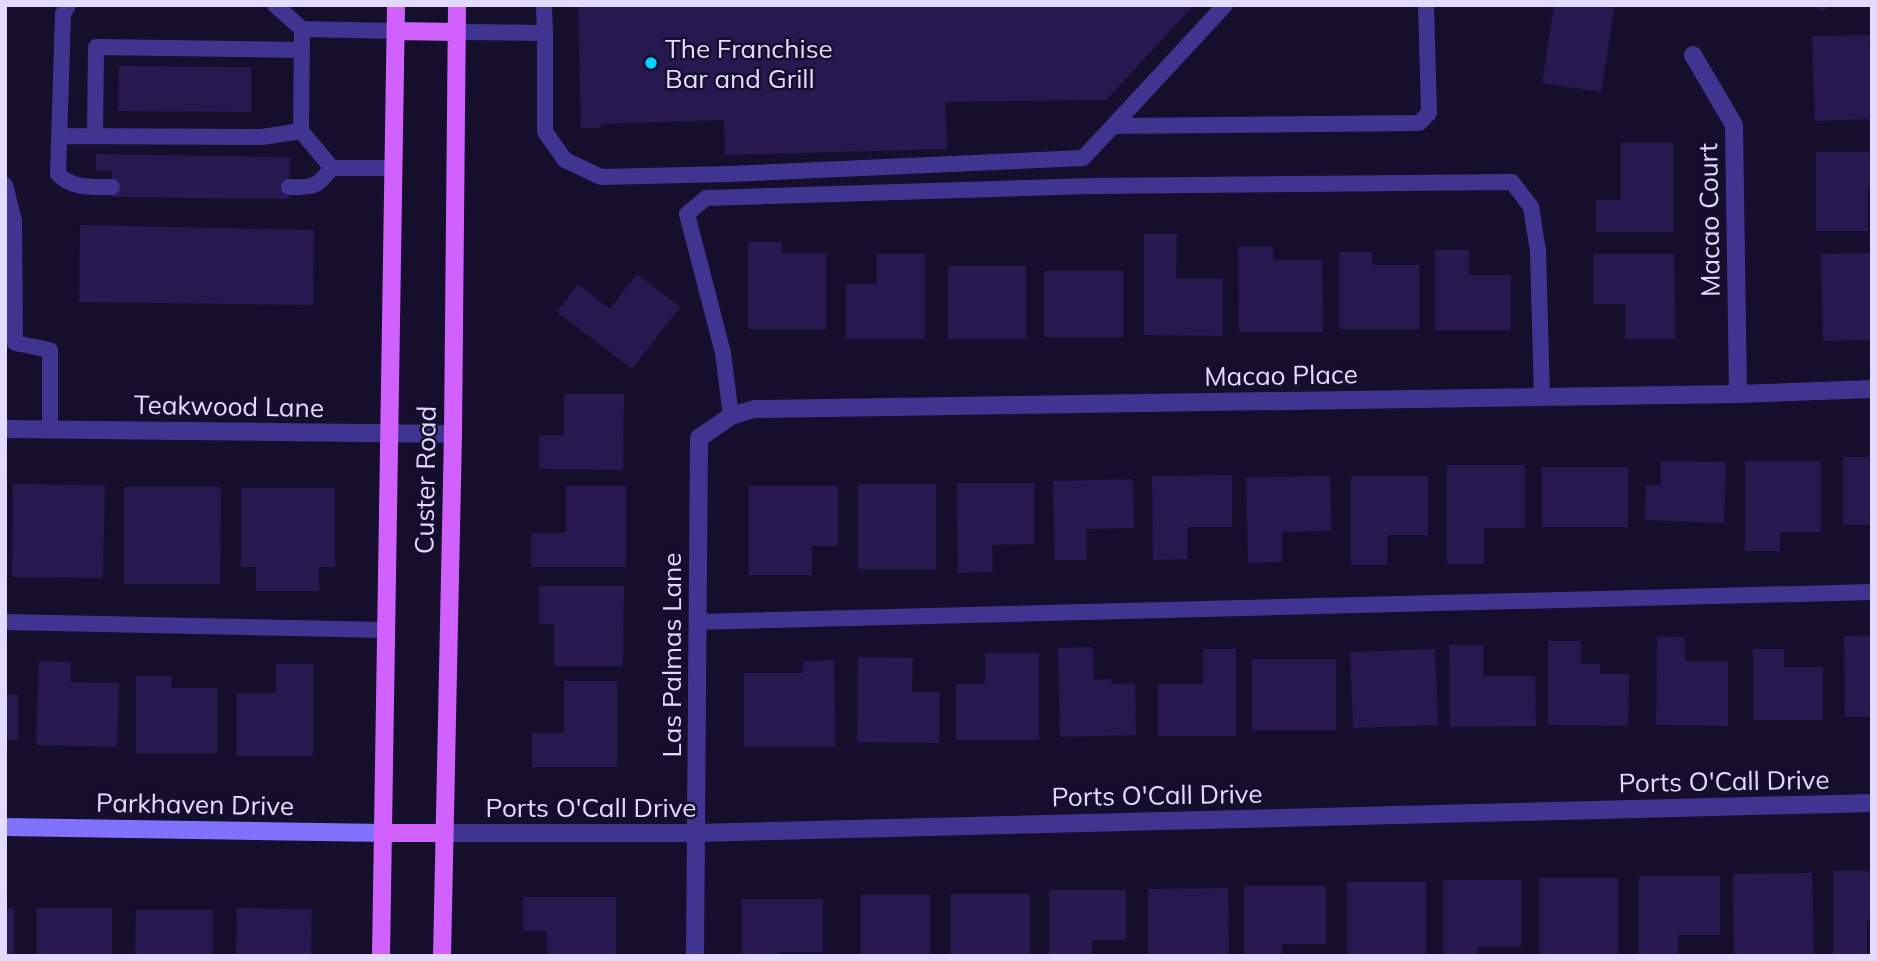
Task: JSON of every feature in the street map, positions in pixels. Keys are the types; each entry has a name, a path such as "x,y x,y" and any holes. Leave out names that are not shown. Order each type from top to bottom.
{"main road":[{"name":"Custer Road","path":"382,956 396,5"},
{"name":"Custer Road","path":"442,956 453,434 457,5"},
{"path":"396,31 457,32"},
{"path":"385,833 444,833"}],"street":[{"name":"Macao Court","path":"1693,55 1734,125 1738,394"},
{"name":"Macao Place","path":"699,438 732,416 768,408 1738,394 1872,389"},
{"name":"Teakwood Lane","path":"5,429 453,434"},
{"name":"Las Palmas Lane","path":"695,956 699,438"},
{"name":"Ports O'Call Drive","path":"444,833 696,833 1872,803"},
{"name":"Parkhaven Drive","path":"5,827 385,833"}],"lane":[{"path":"68,5 63,14 58,174 78,186 112,187"},
{"path":"275,5 302,29 396,31"},
{"path":"544,5 545,132 565,160 601,177 1083,158 1225,5"},
{"path":"1113,127 1419,123 1429,113 1426,5"},
{"path":"302,29 301,131 331,168"},
{"path":"457,32 545,33"},
{"path":"95,136 96,47 302,50"},
{"path":"59,136 262,137 301,131"},
{"path":"331,168 394,168"},
{"path":"289,187 311,188 320,182 331,168"},
{"path":"732,416 723,353 687,214 706,198 1092,186 1512,182 1531,207 1538,251 1542,397"},
{"path":"5,185 14,221 15,343 50,350 50,430"},
{"path":"697,622 1872,592"},
{"path":"5,622 387,630"}],"building":[{"path":"578,5 1194,5 1106,100 945,102 947,149 725,155 724,120 601,124 601,128 581,128"},
{"path":"1554,5 1615,5 1601,92 1542,83"},
{"path":"1810,5 1827,5 1824,11"},
{"path":"1872,35 1872,119 1815,121 1812,36"},
{"path":"119,66 251,67 251,112 118,111"},
{"path":"1621,143 1673,143 1673,232 1596,232 1596,200 1621,200"},
{"path":"1816,152 1872,152 1872,187 1868,187 1868,231 1816,231"},
{"path":"96,154 290,157 289,199 112,197 112,171 96,171"},
{"path":"80,225 314,230 313,305 79,302"},
{"path":"1144,234 1177,234 1176,279 1223,279 1223,336 1144,335"},
{"path":"748,242 782,242 782,253 826,253 826,329 748,329"},
{"path":"1238,247 1273,247 1274,260 1322,260 1323,332 1239,332"},
{"path":"1435,250 1469,250 1469,275 1511,275 1511,330 1435,330"},
{"path":"1339,252 1372,252 1372,265 1419,265 1419,329 1339,329"},
{"path":"1872,253 1872,340 1823,341 1821,254"},
{"path":"877,254 925,254 925,339 846,339 846,284 877,284"},
{"path":"1593,254 1674,254 1675,339 1625,339 1625,304 1593,304"},
{"path":"948,266 1026,266 1026,339 948,339"},
{"path":"1044,271 1123,271 1123,337 1044,337"},
{"path":"637,274 680,307 632,369 557,312 578,284 610,309"},
{"path":"564,394 624,394 623,470 539,469 539,435 564,435"},
{"path":"1843,457 1872,457 1872,525 1843,525"},
{"path":"1661,461 1726,462 1724,523 1645,520 1646,485 1661,485"},
{"path":"1745,461 1821,461 1821,532 1780,532 1780,551 1745,551"},
{"path":"1447,465 1525,465 1525,528 1484,528 1484,564 1447,564"},
{"path":"1542,467 1628,467 1628,527 1542,527"},
{"path":"1232,475 1232,527 1187,527 1187,559 1153,560 1152,476"},
{"path":"1330,476 1331,531 1282,532 1282,562 1248,563 1246,477"},
{"path":"1351,476 1428,476 1428,535 1387,535 1387,565 1351,565"},
{"path":"1133,479 1134,528 1086,529 1087,560 1055,560 1053,481"},
{"path":"957,483 1034,483 1034,544 992,545 993,572 958,573"},
{"path":"13,484 105,485 103,578 12,577"},
{"path":"858,484 936,484 936,569 858,569"},
{"path":"566,486 626,486 626,567 531,567 531,533 566,533"},
{"path":"749,486 838,486 838,546 812,546 812,575 749,575"},
{"path":"124,487 221,487 220,584 124,584"},
{"path":"241,488 335,488 335,567 319,567 319,591 256,591 256,567 241,567"},
{"path":"539,586 624,586 623,666 554,666 554,624 539,624"},
{"path":"1872,635 1872,717 1845,717 1844,636"},
{"path":"1657,636 1685,637 1685,661 1728,661 1728,726 1656,725"},
{"path":"1548,641 1581,641 1581,664 1600,664 1600,674 1629,674 1628,726 1548,725"},
{"path":"1449,645 1483,645 1483,676 1535,676 1536,726 1450,727"},
{"path":"1093,647 1094,680 1111,679 1111,684 1135,683 1136,735 1060,737 1058,648"},
{"path":"1203,649 1236,649 1236,736 1158,736 1158,684 1203,684"},
{"path":"1435,649 1438,725 1353,728 1350,652"},
{"path":"1753,649 1784,649 1784,667 1823,667 1823,720 1753,720"},
{"path":"985,653 1039,653 1039,740 956,740 956,684 985,684"},
{"path":"858,657 913,658 912,692 939,692 939,743 857,742"},
{"path":"1252,659 1336,659 1336,730 1252,730"},
{"path":"834,660 835,747 744,747 744,673 803,673 803,661"},
{"path":"39,661 71,662 71,682 119,683 117,747 36,745"},
{"path":"276,664 313,664 313,756 237,756 237,693 276,693"},
{"path":"136,676 171,676 171,688 217,688 217,753 136,753"},
{"path":"564,681 617,681 617,767 532,767 532,733 564,733"},
{"path":"5,695 18,695 18,740 5,740"},
{"path":"1833,871 1872,871 1872,921 1867,921 1867,955 1833,955"},
{"path":"1812,873 1814,954 1734,954 1733,874"},
{"path":"1639,876 1720,876 1720,935 1678,935 1678,956 1639,956"},
{"path":"1539,878 1618,878 1618,956 1539,956"},
{"path":"1443,880 1521,880 1521,947 1478,947 1478,956 1443,956"},
{"path":"1347,882 1426,882 1426,956 1347,956"},
{"path":"1244,886 1326,886 1326,944 1282,944 1282,956 1244,956"},
{"path":"1228,888 1229,956 1148,956 1148,889"},
{"path":"1049,890 1126,890 1126,940 1092,940 1092,956 1049,956"},
{"path":"951,894 1030,894 1030,956 951,956"},
{"path":"861,895 930,895 930,956 861,956"},
{"path":"523,897 616,897 616,956 547,956 547,931 523,931"},
{"path":"742,899 823,899 823,952 778,952 778,956 742,956"},
{"path":"5,908 14,908 14,956 5,956"},
{"path":"37,908 112,908 112,956 37,956"},
{"path":"237,908 312,909 311,956 236,956"},
{"path":"136,910 213,910 213,956 135,956"}],"place":[{"name":"The Franchise Bar and Grill","path":"651,63"}]}
